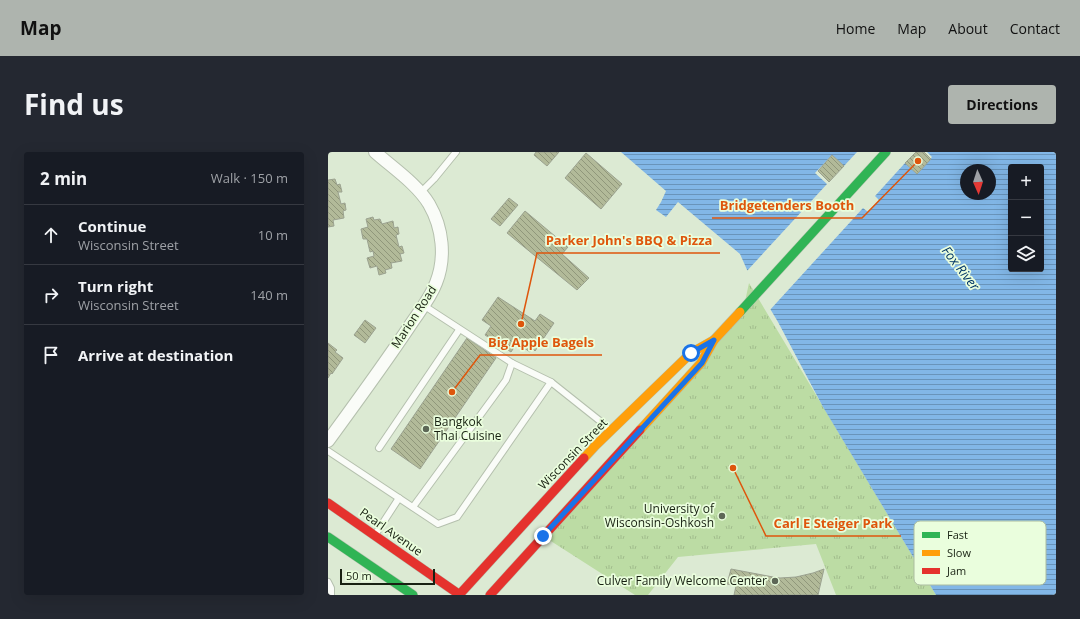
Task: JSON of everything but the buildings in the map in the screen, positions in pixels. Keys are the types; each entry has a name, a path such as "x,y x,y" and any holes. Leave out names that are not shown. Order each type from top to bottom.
{"main road":[{"name":"Wisconsin Street","path":"490,595 702,363 714,340 886,152"},
{"name":"Wisconsin Street","path":"460,595 557,487 610,431 691,353 714,340"},
{"name":"Pearl Avenue","path":"328,503 460,595"},
{"path":"328,537 413,595"}],"street":[{"name":"Marion Road","path":"328,442 423,305 436,284 440,267 442,250 440,233 436,219 429,205 421,192 375,152"}],"lane":[{"path":"421,192 434,179 456,152"},
{"path":"423,305 512,364 551,382 600,420 610,431"},
{"path":"379,448 459,330"},
{"path":"413,507 506,380 512,364"},
{"path":"328,451 438,524 457,517 551,382"},
{"path":"374,535 399,498"},
{"path":"328,582 331,588 331,595"}],"green space":[{"name":"University of Wisconsin-Oshkosh","path":"749,283 914,558 914,585 930,585 936,595 836,595 816,544 678,557 648,595 635,595 543,536 744,306"}],"water":[{"name":"Fox River","path":"621,152 1056,152 1056,595 936,595 930,585 1046,585 1046,521 914,521 914,558 823,407 778,322 748,272 740,254 678,202 666,217 656,210 666,191"}],"pier":[{"path":"857,152 927,152 932,157 917,174 905,163 875,196 879,200 868,212 863,208 769,311 746,272 827,184 815,173 832,155 844,166"}],"traffic: fast":[{"path":"740,312 886,152"},
{"path":"328,537 413,595"}],"traffic: slow":[{"path":"640,430 701,363 714,340 740,312"},
{"path":"584,458 691,353 714,340"}],"traffic: jam":[{"path":"490,595 640,430"},
{"path":"459,595 584,458"},
{"path":"328,503 460,595"}],"place":[{"name":"Bridgetenders Booth","path":"918,161"},
{"name":"Parker John's BBQ & Pizza","path":"521,324"},
{"name":"Big Apple Bagels","path":"452,392"},
{"name":"Bangkok Thai Cuisine","path":"426,429"},
{"name":"Carl E Steiger Park","path":"733,468"},
{"name":"University of Wisconsin-Oshkosh","path":"722,516"},
{"name":"Culver Family Welcome Center","path":"775,581"}],"route":[{"path":"543,536 702,363 714,340 691,353"}]}
